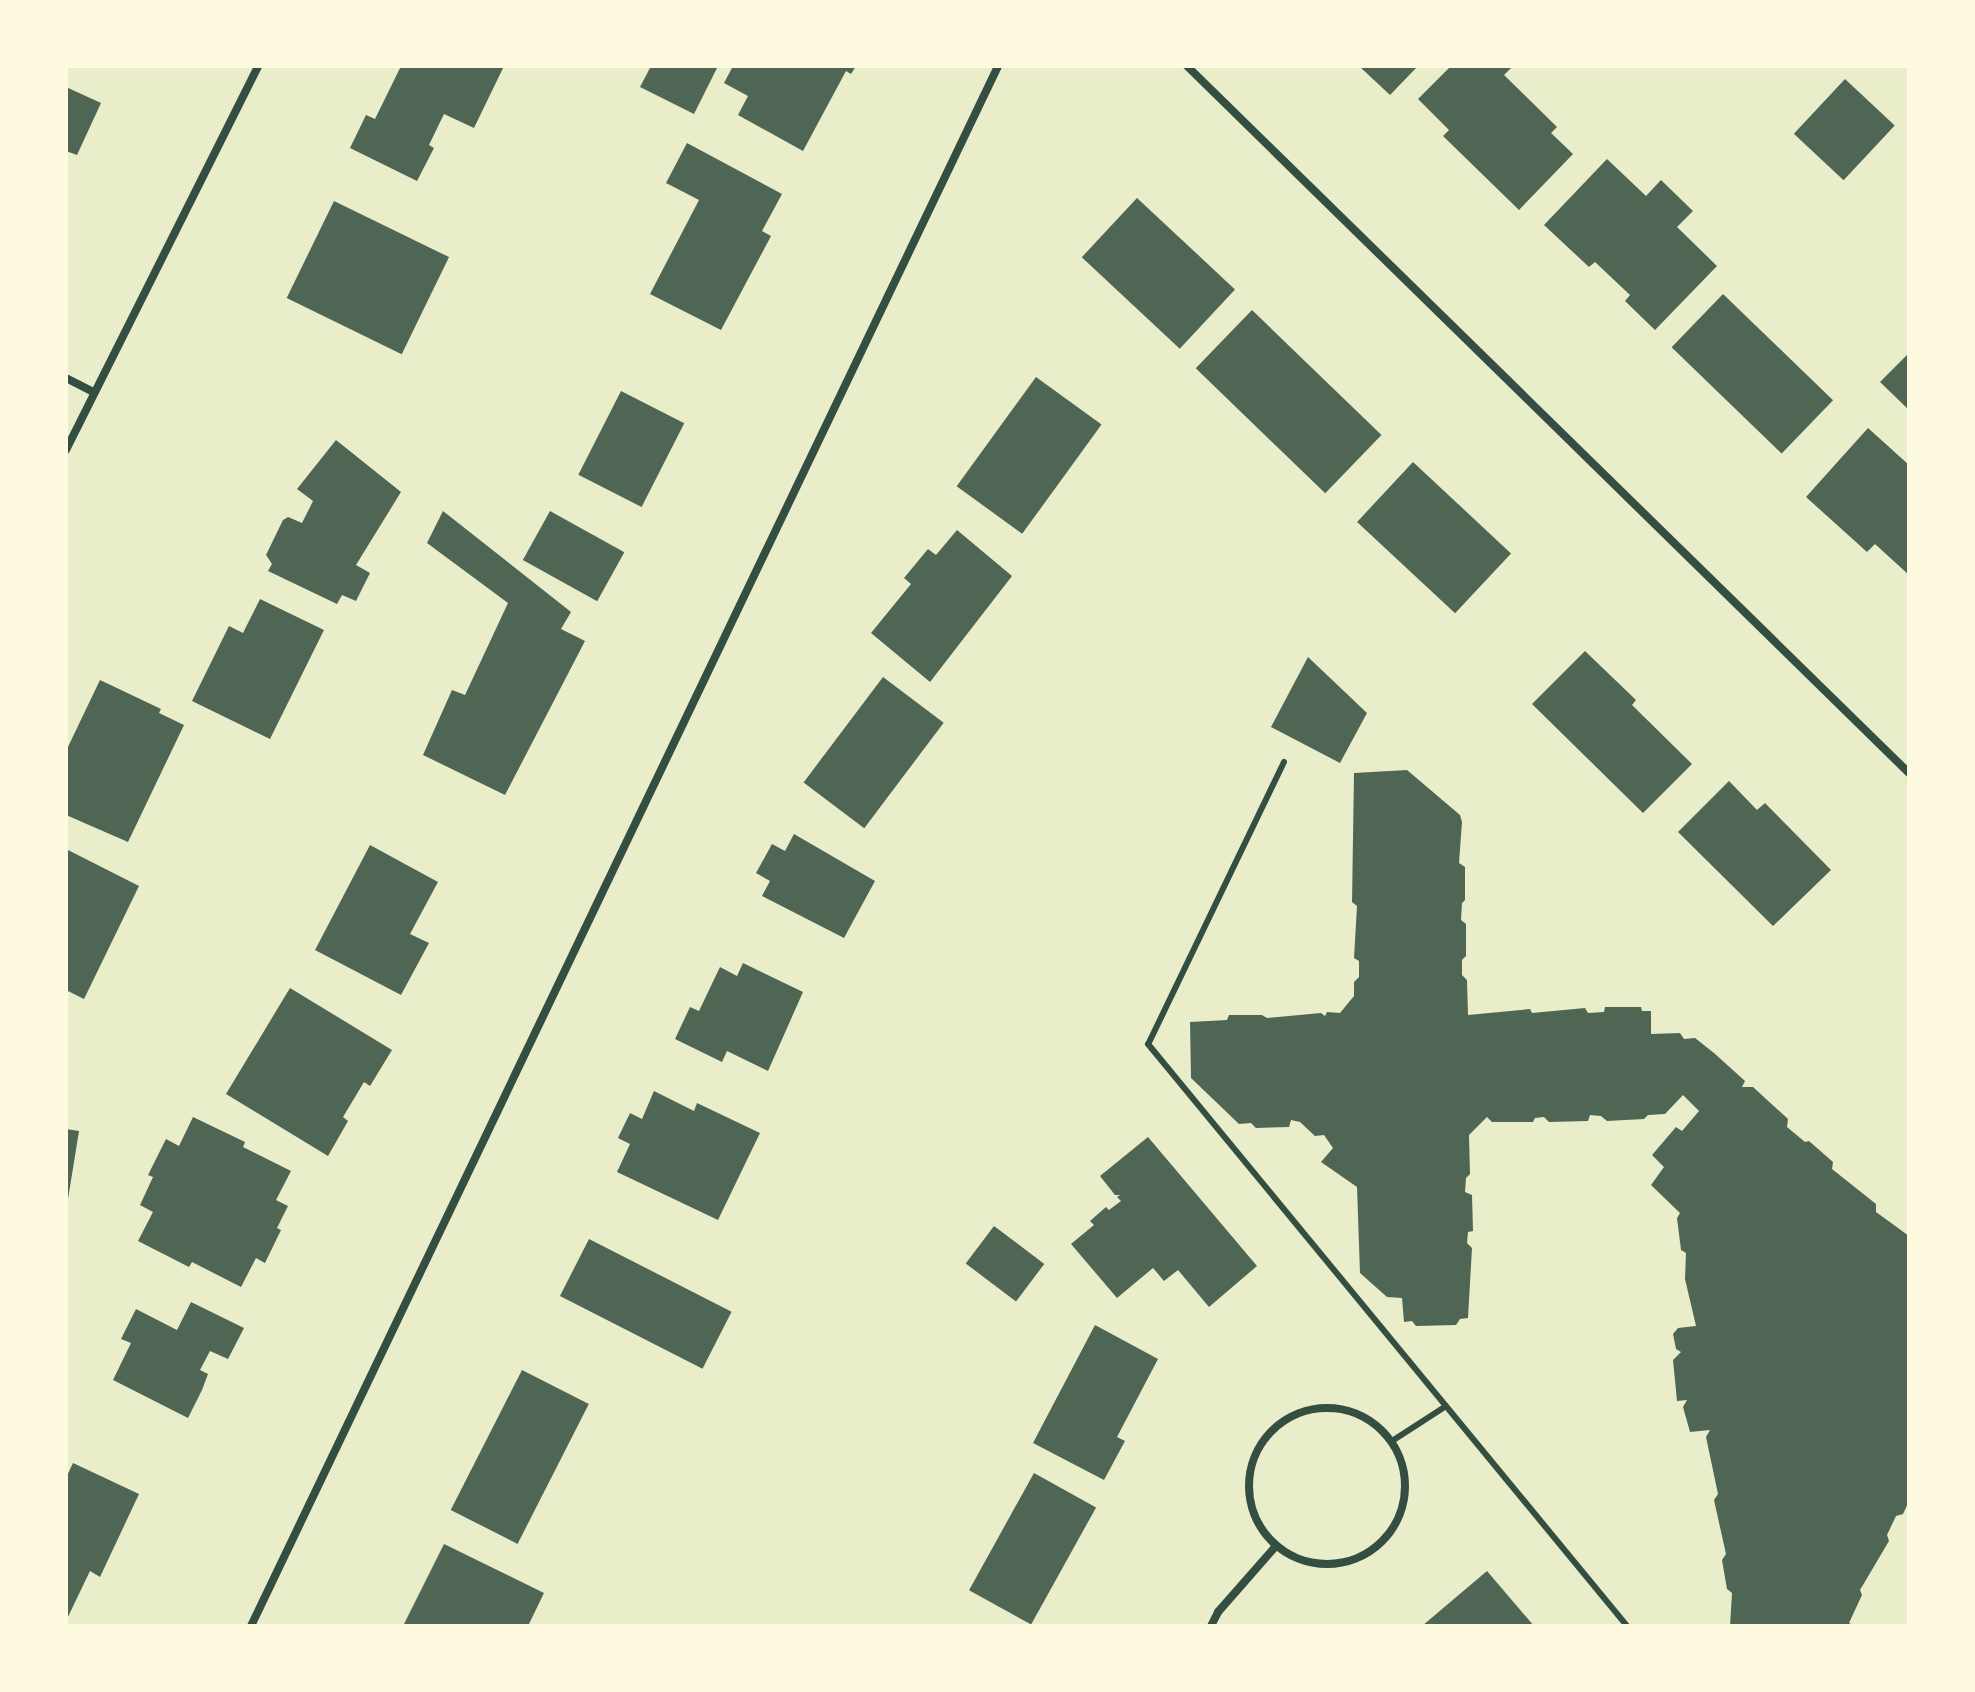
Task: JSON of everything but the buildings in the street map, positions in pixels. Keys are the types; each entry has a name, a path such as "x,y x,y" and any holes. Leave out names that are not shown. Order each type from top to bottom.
{"street":[{"path":"66,450 258,66"},
{"path":"251,1626 998,66"},
{"path":"1187,66 1909,773"},
{"path":"66,378 94,392"},
{"path":"1322,1408 1349,1410 1373,1422 1392,1441 1402,1463 1406,1488 1396,1523 1372,1551 1349,1561 1324,1564 1300,1559 1276,1546 1259,1525 1250,1501 1249,1474 1274,1428 1296,1413 1322,1408"},
{"path":"1211,1626 1218,1612 1276,1546"}],"lane":[{"path":"1284,762 1148,1044 1627,1626"},
{"path":"1392,1441 1446,1406"}]}
